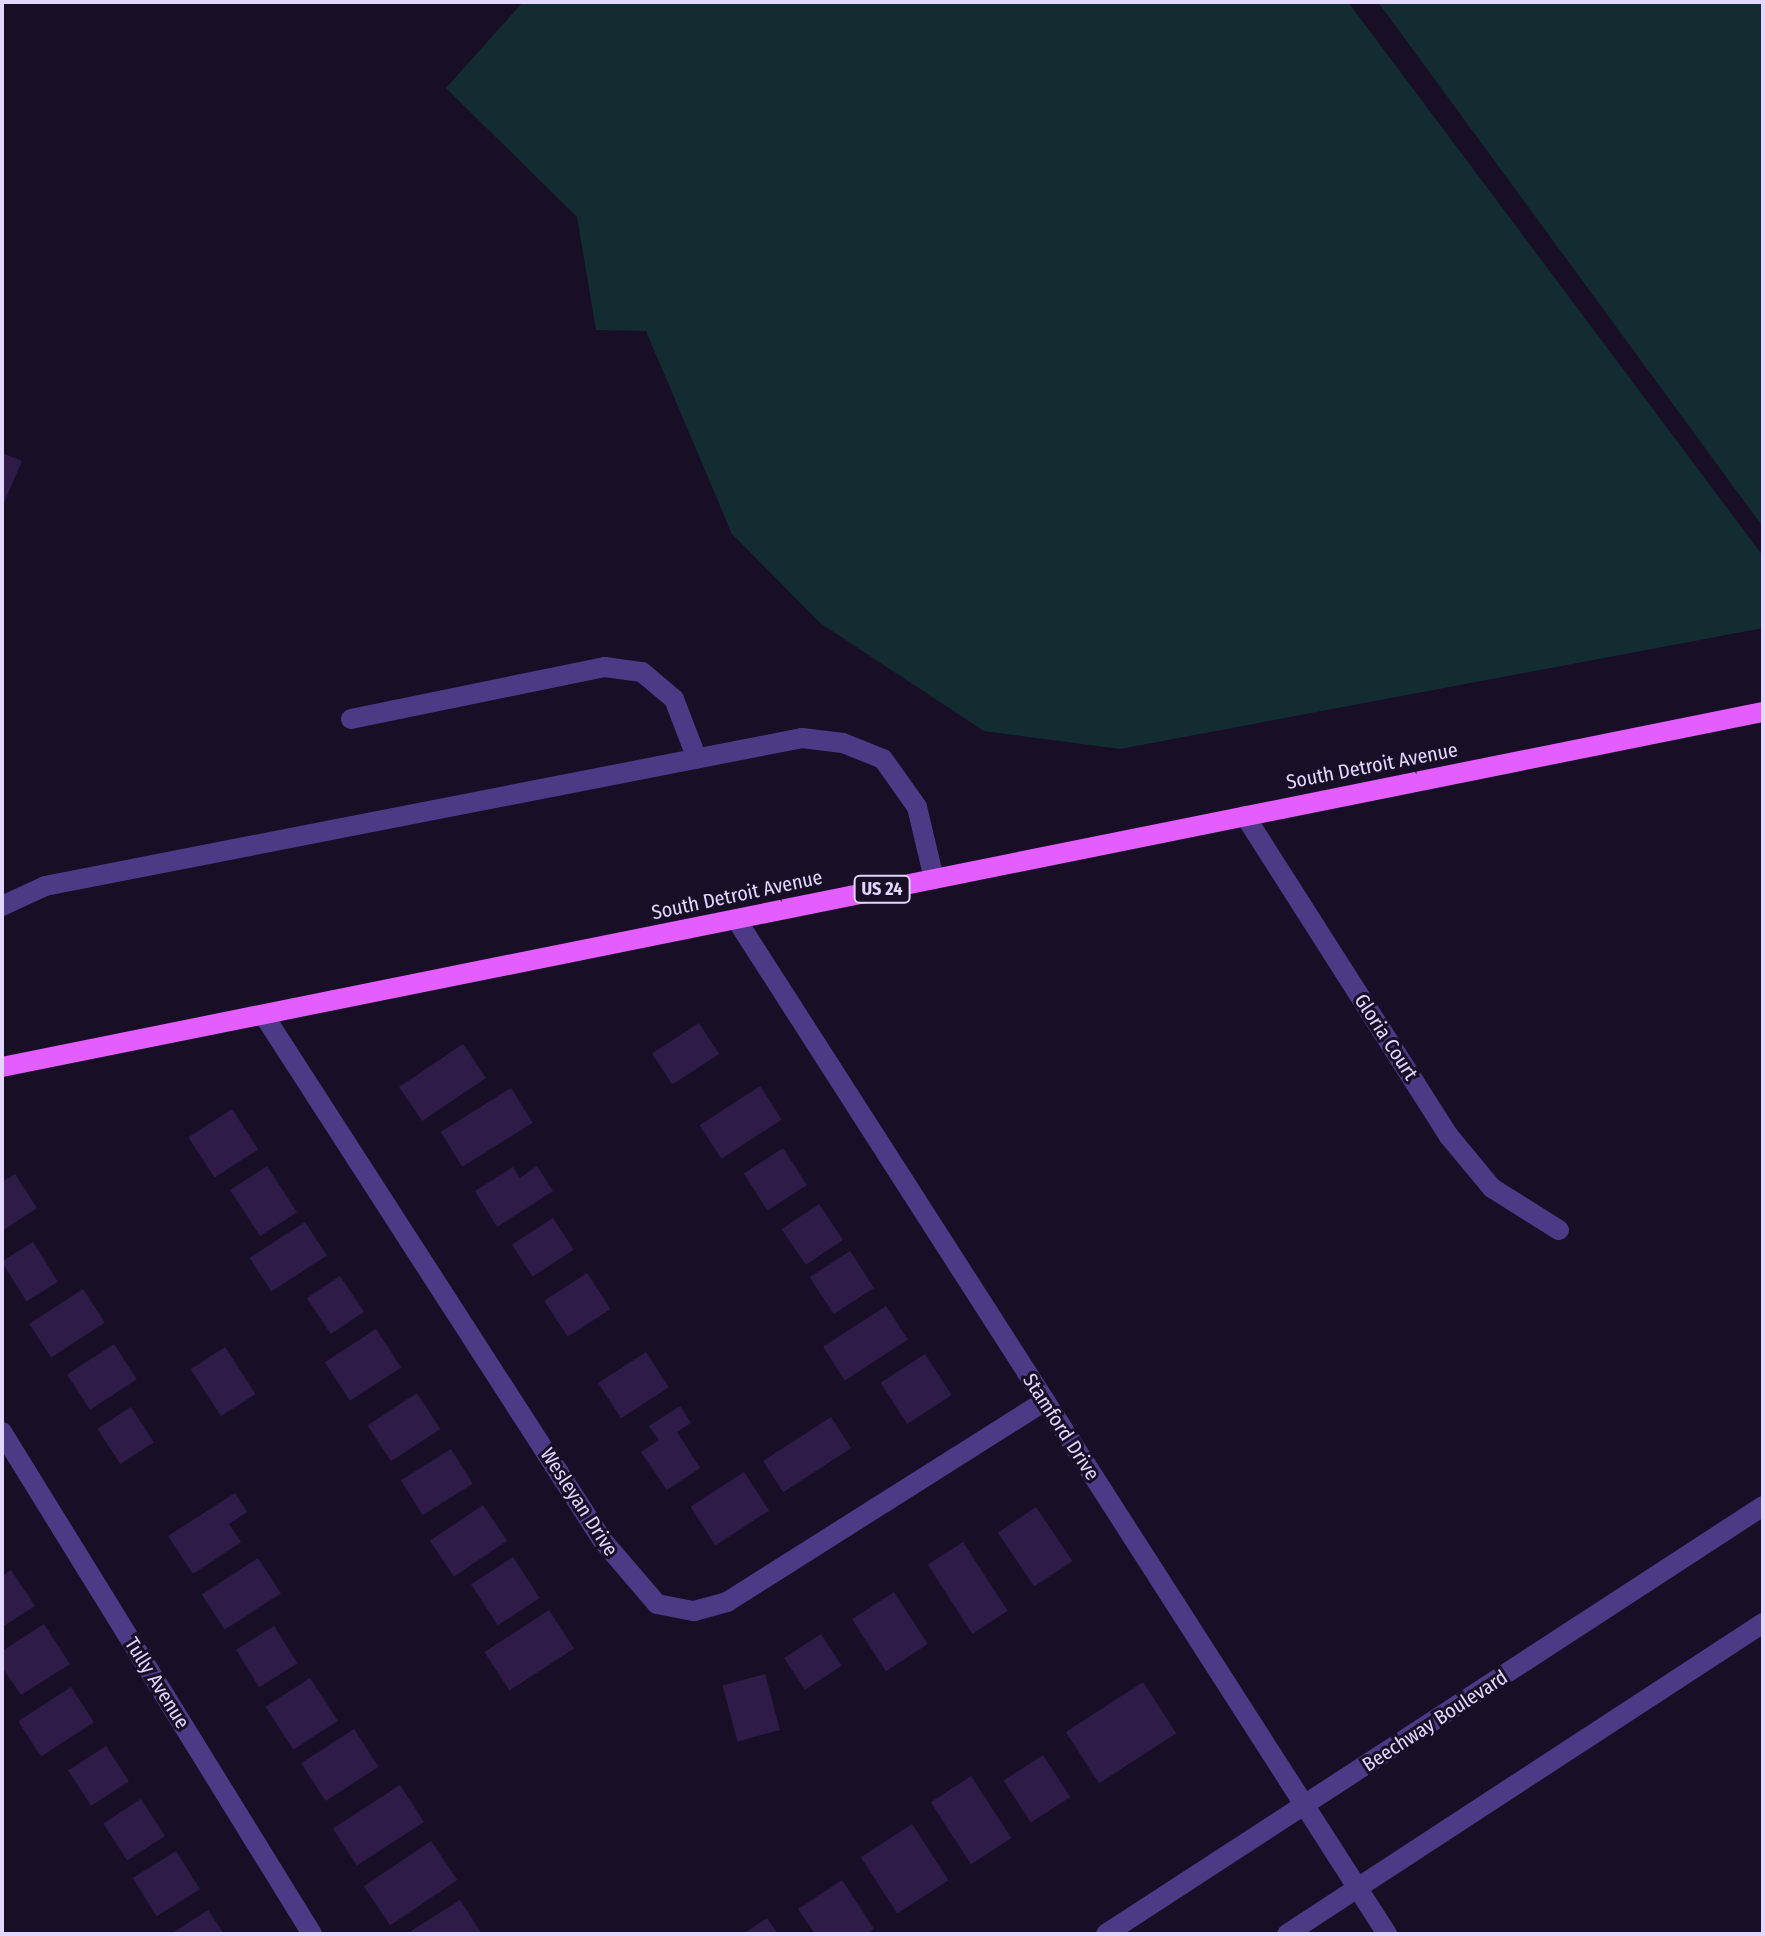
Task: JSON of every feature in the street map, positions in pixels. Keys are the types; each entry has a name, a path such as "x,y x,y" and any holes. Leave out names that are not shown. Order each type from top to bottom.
{"main road":[{"name":"South Detroit Avenue","path":"2,1067 265,1017 1763,712"}],"street":[{"path":"351,719 618,669 642,672 674,699 697,759"},
{"path":"2,906 45,886 802,738 843,743 883,759 917,807 934,879"},
{"name":"Gloria Court","path":"1245,816 1448,1135 1492,1188 1559,1230"},
{"name":"Stamford Drive","path":"736,919 1387,1934"},
{"name":"Wesleyan Drive","path":"265,1017 603,1541 657,1604 694,1611 727,1602 1045,1401"},
{"name":"Tully Avenue","path":"2,1432 312,1934"},
{"name":"Beechway Boulevard","path":"1106,1934 1763,1506"},
{"path":"1287,1934 1763,1623"}],"green space":[{"path":"523,2 1348,2 1763,556 1763,628 1120,749 984,731 820,623 732,534 646,331 596,330 577,217 446,88"},
{"path":"1378,2 1763,2 1763,527"}],"building":[{"path":"2,453 22,461 2,507"},
{"path":"699,1023 719,1054 672,1085 652,1053"},
{"path":"463,1044 486,1078 422,1121 399,1087"},
{"path":"760,1086 782,1120 721,1159 700,1125"},
{"path":"511,1088 533,1123 462,1167 441,1132"},
{"path":"232,1109 258,1149 215,1178 188,1137"},
{"path":"783,1148 807,1185 768,1210 744,1174"},
{"path":"267,1166 297,1212 260,1236 230,1190"},
{"path":"537,1166 553,1191 497,1227 475,1191 513,1167 520,1178"},
{"path":"15,1174 37,1208 2,1231 2,1182"},
{"path":"819,1204 843,1240 806,1265 782,1229"},
{"path":"553,1218 574,1250 533,1277 512,1245"},
{"path":"305,1222 327,1256 271,1291 250,1258"},
{"path":"33,1242 58,1282 27,1301 2,1261"},
{"path":"850,1251 874,1288 834,1314 810,1277"},
{"path":"587,1273 610,1309 568,1337 544,1301"},
{"path":"340,1276 364,1312 331,1334 307,1298"},
{"path":"83,1289 105,1323 51,1357 29,1324"},
{"path":"886,1306 908,1340 845,1380 823,1347"},
{"path":"376,1329 401,1368 350,1401 325,1362"},
{"path":"114,1344 137,1379 90,1410 67,1374"},
{"path":"225,1347 255,1394 221,1416 191,1369"},
{"path":"646,1352 669,1387 621,1418 598,1383"},
{"path":"925,1354 952,1395 907,1424 881,1383"},
{"path":"417,1393 440,1429 391,1461 368,1425"},
{"path":"680,1406 691,1423 677,1432 700,1468 667,1490 641,1452 659,1440 649,1426"},
{"path":"131,1407 154,1442 120,1464 97,1429"},
{"path":"831,1417 851,1448 783,1492 763,1461"},
{"path":"451,1449 473,1484 423,1515 401,1480"},
{"path":"744,1472 769,1511 715,1545 690,1507"},
{"path":"235,1493 247,1512 229,1524 241,1542 193,1574 168,1536"},
{"path":"483,1505 507,1541 454,1576 430,1541"},
{"path":"1036,1507 1072,1561 1034,1587 998,1533"},
{"path":"963,1542 1008,1611 972,1634 928,1565"},
{"path":"513,1557 540,1598 498,1625 471,1584"},
{"path":"258,1558 281,1593 225,1630 202,1594"},
{"path":"11,1570 35,1606 2,1627 2,1576"},
{"path":"894,1592 928,1644 886,1671 852,1619"},
{"path":"549,1610 574,1649 509,1691 484,1652"},
{"path":"44,1624 70,1664 21,1695 2,1667 2,1651"},
{"path":"274,1626 297,1663 259,1687 236,1650"},
{"path":"821,1634 842,1666 805,1690 784,1658"},
{"path":"765,1674 780,1730 738,1741 722,1685"},
{"path":"310,1678 338,1721 293,1750 266,1707"},
{"path":"1143,1682 1176,1733 1099,1783 1066,1732"},
{"path":"71,1687 94,1722 41,1757 18,1721"},
{"path":"354,1729 379,1767 326,1801 301,1763"},
{"path":"106,1746 129,1781 91,1806 68,1771"},
{"path":"1043,1755 1070,1797 1031,1823 1004,1781"},
{"path":"971,1776 1011,1838 971,1864 931,1802"},
{"path":"400,1785 424,1822 357,1865 333,1829"},
{"path":"141,1799 165,1836 127,1860 103,1824"},
{"path":"912,1824 948,1880 897,1913 861,1857"},
{"path":"431,1841 457,1880 390,1925 364,1886"},
{"path":"176,1851 200,1889 157,1916 133,1878"},
{"path":"842,1880 874,1929 867,1934 815,1934 798,1909"},
{"path":"460,1900 482,1934 412,1934 411,1931"},
{"path":"208,1910 224,1934 171,1934"},
{"path":"767,1918 778,1934 743,1934"}]}
